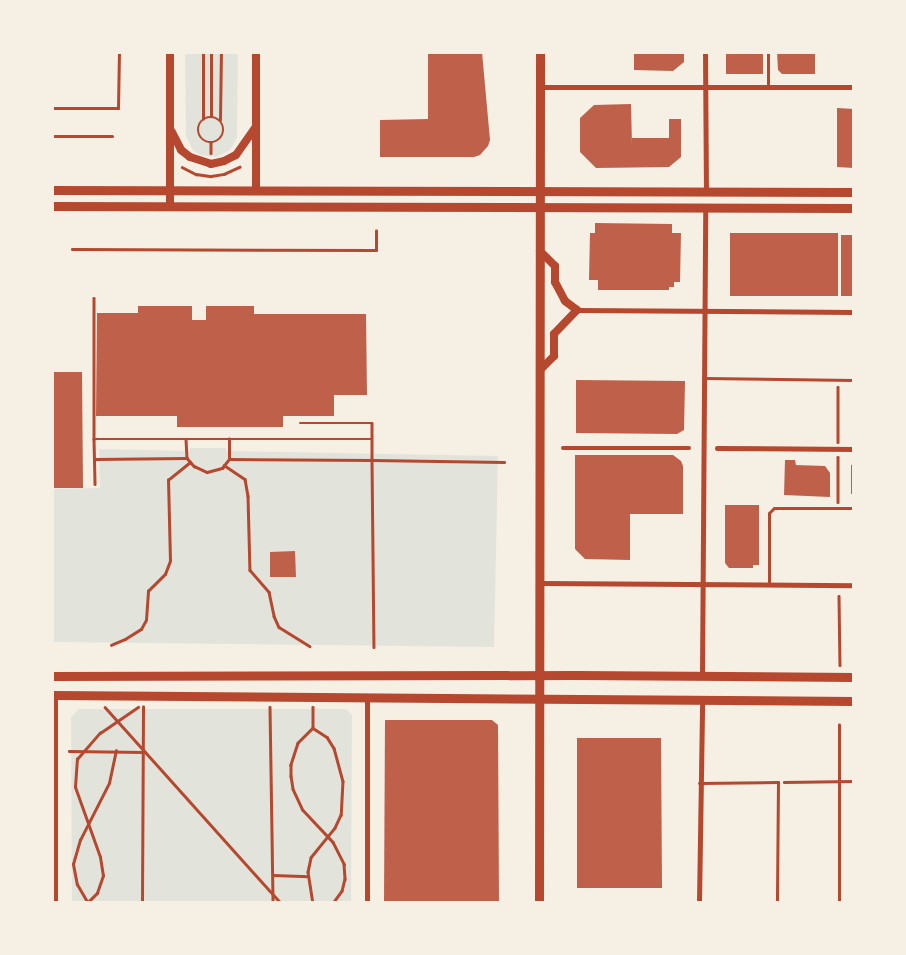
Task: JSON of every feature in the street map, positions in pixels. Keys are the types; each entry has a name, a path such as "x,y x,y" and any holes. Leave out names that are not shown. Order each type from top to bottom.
{"main road":[{"path":"539,902 541,583 540,52"},
{"path":"52,190 854,192"},
{"path":"52,206 854,208"},
{"path":"52,676 540,675 854,677"},
{"path":"54,695 854,701"}],"street":[{"path":"170,52 170,205"},
{"path":"256,52 256,191"},
{"path":"705,52 706,191"},
{"path":"540,87 854,87"},
{"path":"170,128 181,150 190,157 211,164 224,161 236,155 256,126"},
{"path":"702,676 705,207"},
{"path":"540,251 555,266 555,282 566,301 577,310 854,312"},
{"path":"541,370 554,356 554,334 577,310"},
{"path":"563,448 688,448"},
{"path":"717,448 854,449"},
{"path":"541,583 854,585"},
{"path":"54,695 55,902"},
{"path":"367,697 367,902"},
{"path":"699,902 702,700"}],"lane":[{"path":"52,108 118,108 119,52"},
{"path":"768,52 768,87"},
{"path":"52,136 112,136"},
{"path":"705,378 854,380"},
{"path":"769,584 769,513 774,508 854,508"},
{"path":"700,783 778,782 777,902"}],"path":[{"path":"203,52 203,119"},
{"path":"211,52 211,116"},
{"path":"211,143 222,136 224,128 220,120 221,52"},
{"path":"211,143 203,140 198,134 198,126 203,119 211,116 220,120"},
{"path":"211,143 211,157"},
{"path":"72,249 376,250 376,231"},
{"path":"94,298 95,484"},
{"path":"300,423 372,423 374,647"},
{"path":"94,438 372,439"},
{"path":"186,438 187,458 190,462 207,472 222,468 229,459 229,438"},
{"path":"95,459 187,458"},
{"path":"229,459 504,462"},
{"path":"111,644 125,639 141,629 146,620 148,591 165,574 170,561 168,480 190,462"},
{"path":"224,464 245,479 248,496 250,570 269,592 274,616 279,627 310,646"},
{"path":"840,596 840,665"},
{"path":"105,706 280,902"},
{"path":"116,751 109,783 88,826 80,840 71,864 78,885 88,902 97,893 103,876 100,857 88,826 75,786 77,759 82,751 100,733 138,706"},
{"path":"142,902 143,706"},
{"path":"270,707 273,902"},
{"path":"313,707 313,728 298,742 291,765 291,776 293,789 303,810 328,836 341,854 344,864 344,879 342,891 334,902"},
{"path":"839,902 840,725"},
{"path":"313,728 327,737 334,748 343,781 341,815 311,858 308,876 313,902"},
{"path":"69,751 143,750"},
{"path":"778,782 854,782"},
{"path":"273,875 308,876"}],"shaded area":[{"path":"185,53 238,53 237,138 230,150 216,157 200,155 193,150 186,136"},
{"path":"190,448 226,448 226,451 498,456 494,647 53,642 53,489 100,488 99,449 190,451"},
{"path":"79,709 346,709 352,715 351,902 72,902 71,717"}],"building":[{"path":"428,52 482,52 490,140 488,146 480,155 474,157 380,157 380,120 428,119"},
{"path":"634,52 684,52 684,62 673,71 634,70"},
{"path":"726,52 763,52 763,74 726,74"},
{"path":"777,52 815,52 815,74 782,74 778,70"},
{"path":"631,104 632,145 632,138 669,138 669,119 681,119 681,157 669,167 596,168 580,152 580,118 594,105"},
{"path":"837,108 854,109 854,168 837,167"},
{"path":"595,223 672,224 672,233 681,233 680,282 674,282 674,287 669,287 669,290 598,290 598,280 589,280 590,233 595,233"},
{"path":"730,233 838,233 838,296 730,296"},
{"path":"841,235 854,235 854,296 841,296"},
{"path":"138,306 192,306 192,320 206,320 206,306 254,306 254,314 366,314 367,395 334,395 334,416 283,416 283,427 177,427 177,416 96,416 97,313 138,313"},
{"path":"52,372 82,372 83,488 52,488"},
{"path":"576,380 685,381 684,430 677,434 576,433"},
{"path":"575,455 673,455 681,461 683,466 683,514 630,514 630,560 585,559 575,549"},
{"path":"785,460 795,460 796,465 825,466 830,473 830,497 784,495"},
{"path":"854,464 854,494 851,494 851,465"},
{"path":"725,505 759,505 759,565 753,565 753,568 729,568 725,563"},
{"path":"295,551 296,577 270,577 270,552"},
{"path":"385,720 492,720 498,725 499,902 384,902"},
{"path":"577,738 661,738 662,888 577,888"}]}
